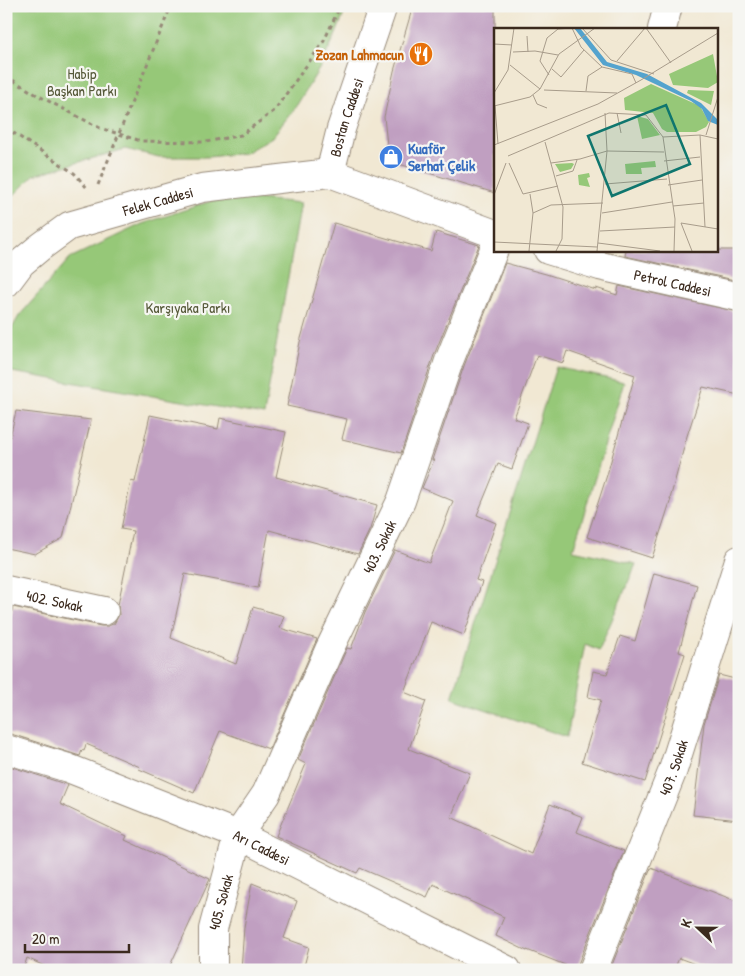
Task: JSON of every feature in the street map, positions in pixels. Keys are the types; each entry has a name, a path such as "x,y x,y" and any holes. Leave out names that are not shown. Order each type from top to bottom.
{"street":[{"name":"Bostan Caddesi","path":"330,173 341,129 383,6"},
{"path":"662,28 668,6"},
{"name":"Felek Caddesi","path":"6,282 22,263 39,248 102,205 202,188 330,173"},
{"path":"330,173 494,234"},
{"name":"403. Sokak","path":"238,835 266,794 329,650 401,501 449,361 494,250"},
{"name":"Petrol Caddesi","path":"555,251 602,258 739,297"},
{"name":"407. Sokak","path":"593,970 673,770 739,560"},
{"name":"402. Sokak","path":"6,590 104,610"},
{"name":"Arı Caddesi","path":"6,749 68,768 238,835 507,970"},
{"name":"405. Sokak","path":"213,970 213,929 238,835"}],"path":[{"path":"102,205 120,134 171,6"},
{"path":"6,76 37,95 100,128 141,141 206,142 241,135 274,111 324,41 340,6"},
{"path":"6,128 74,173 102,205"}],"green space":[{"name":"Habip Başkan Parkı","path":"6,6 347,6 319,69 295,108 272,137 245,153 208,157 159,157 125,149 34,175 6,203"},
{"name":"Karşıyaka Parkı","path":"226,196 301,203 264,415 6,371 6,339 19,316 70,258 142,224"},
{"path":"556,367 624,382 573,550 636,564 599,650 585,644 567,737 452,698"}],"building":[{"path":"413,6 495,6 494,193 399,164 387,145 384,117 394,71"},
{"path":"334,223 431,251 436,232 479,245 434,355 401,453 342,439 347,419 287,406 300,342"},
{"path":"739,250 739,281 625,256 626,251"},
{"path":"505,263 617,295 619,286 739,312 739,395 703,387 652,558 587,537 607,475 635,375 567,351 563,363 537,355 514,418 528,423 512,469 498,464 477,515 496,523 476,580 482,582 464,635 431,622 404,692 426,701 409,749 470,773 451,817 531,854 550,804 583,817 577,832 624,851 578,964 578,970 527,951 496,936 504,917 433,884 427,897 360,868 357,873 276,836 306,764 298,760 347,648 351,649 365,612 395,550 429,563 453,501 422,488 434,460 432,460 464,366"},
{"path":"16,411 91,420 63,538 35,554 6,548 6,455"},
{"path":"150,415 218,429 220,418 286,432 276,477 377,505 370,529 358,554 269,530 258,588 185,574 171,638 236,664 253,607 284,616 280,628 317,639 269,749 220,731 194,793 86,744 80,756 6,734 6,633 13,607 101,626 114,624 119,615 118,605 133,531 121,529 131,481 135,482"},
{"path":"654,573 697,585 679,652 685,654 645,782 582,762 601,700 588,697 593,671 607,674 620,636 635,641"},
{"path":"719,675 739,680 739,820 693,815 704,724"},
{"path":"6,765 68,785 60,804 127,836 125,840 210,879 168,970 53,970 27,958 23,970 6,970"},
{"path":"651,868 739,902 739,970 711,970 679,958 674,970 610,970"},
{"path":"252,883 297,901 284,938 309,947 303,970 241,970 244,927"}],"place":[{"name":"Zozan Lahmacun","path":"421,54"},
{"name":"Kuaför Serhat Çelik","path":"391,157"}]}
